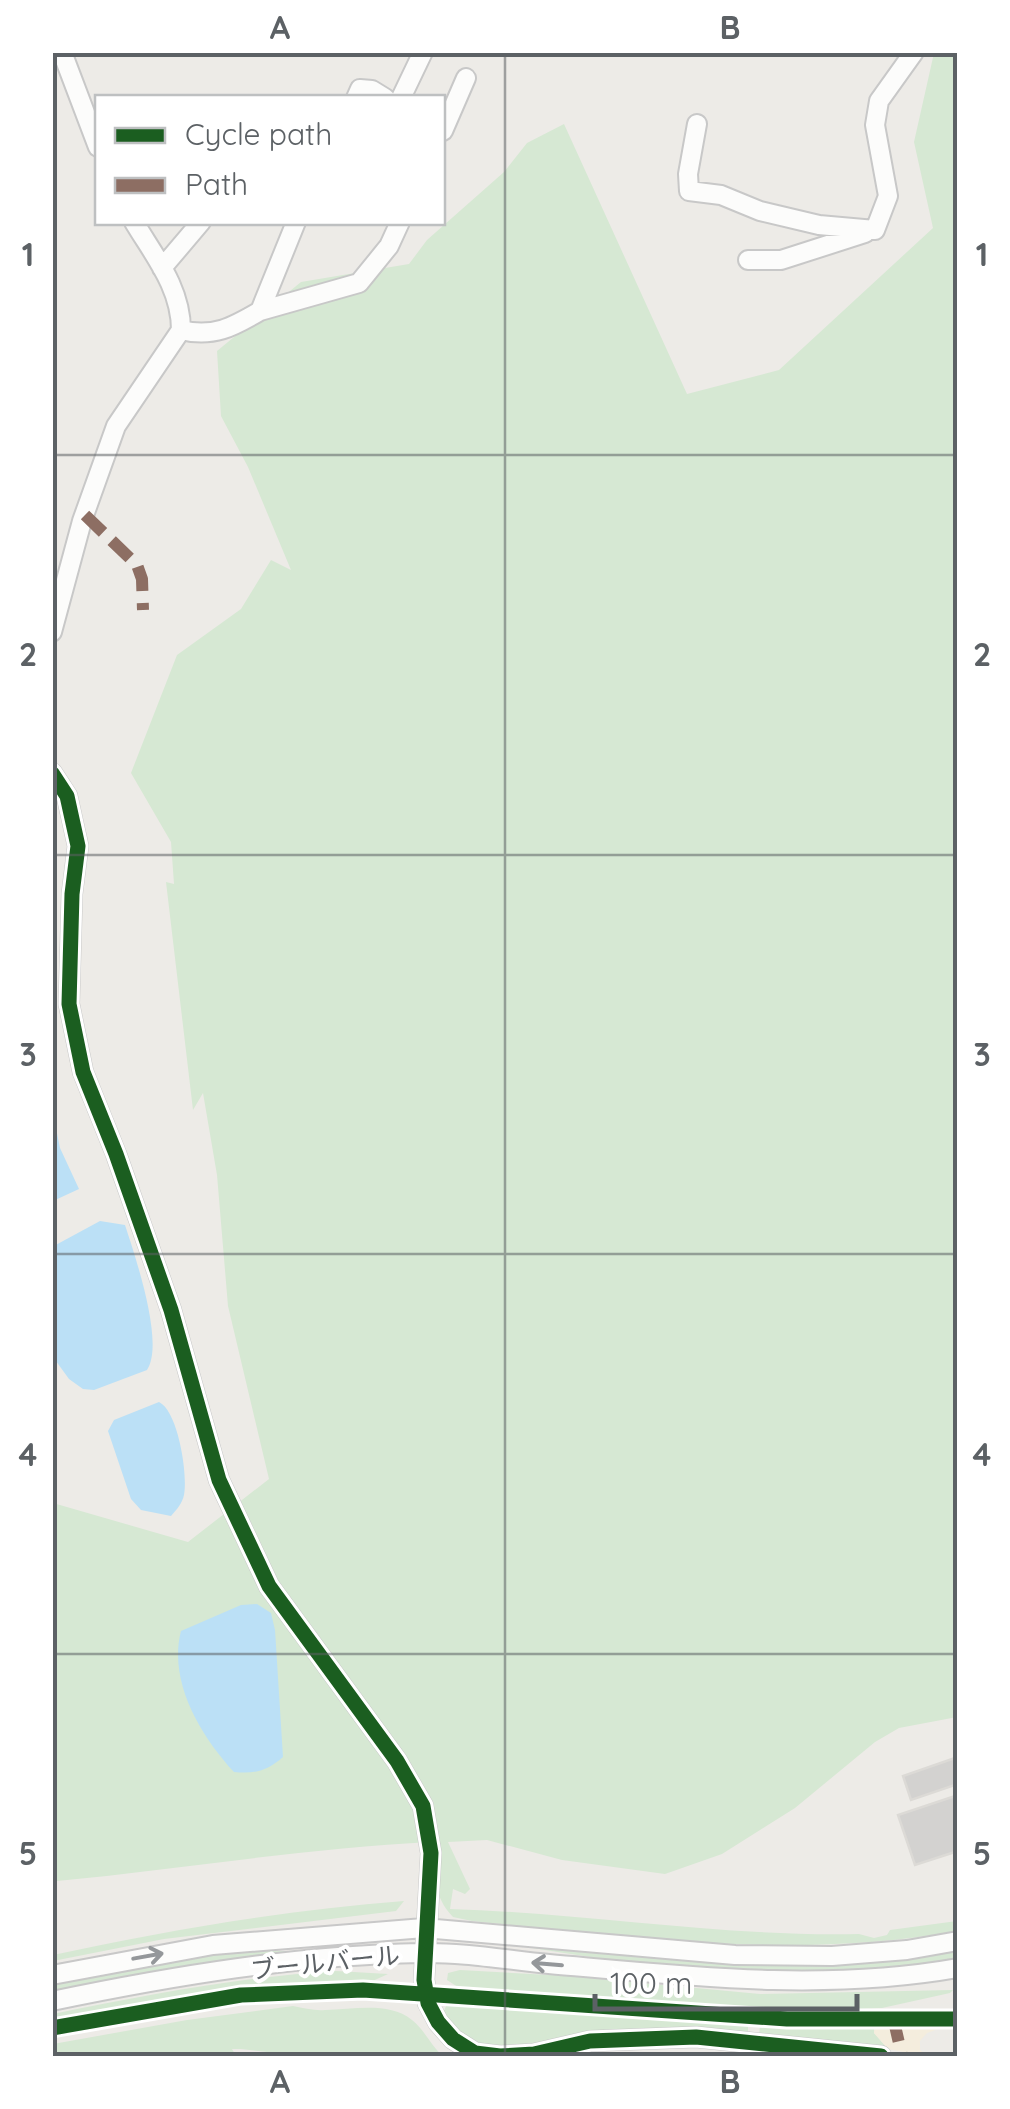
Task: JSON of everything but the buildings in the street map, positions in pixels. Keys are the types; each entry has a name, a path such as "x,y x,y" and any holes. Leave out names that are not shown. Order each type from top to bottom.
{"street":[{"path":"62,52 95,139"},
{"path":"402,95 422,52"},
{"path":"748,260 781,260 874,230 888,196 875,125 879,101 914,52"},
{"path":"445,126 466,78"},
{"path":"358,95 360,90 372,90 380,95"},
{"path":"697,124 688,174 689,191 721,195 760,211 819,225 874,230"},
{"path":"52,632 82,521 116,426 181,330 175,290 136,225"},
{"path":"162,268 198,225"},
{"path":"260,311 295,225"},
{"path":"181,330 199,335 230,330 260,311 359,283 389,246 399,225"},
{"path":"52,773 67,796 78,846 72,894 69,1004 83,1072 171,1310 219,1480 269,1586 397,1761 423,1806 431,1853 424,1980 433,2013 452,2039 475,2054 534,2054 696,2038 881,2056"},
{"path":"52,1974 213,1944 424,1928 735,1955 832,1956 958,1941"},
{"name":"ブールバール","path":"52,2001 290,1963 423,1953 731,1980 809,1982 908,1977 958,1968"}],"green space":[{"path":"934,53 957,53 957,1717 899,1728 875,1742 795,1808 722,1854 665,1874 562,1860 487,1840 448,1842 470,1889 465,1894 453,1889 450,1909 874,1938 887,1935 890,1930 957,1921 957,1931 897,1940 776,1945 654,1939 472,1921 453,1917 441,1900 435,1882 432,1842 57,1881 53,1892 53,1503 188,1542 269,1479 228,1306 217,1175 203,1093 193,1110 166,882 174,884 171,842 131,773 177,655 241,609 271,560 291,570 248,467 221,416 217,351 301,282 409,264 427,240 504,172 527,143 564,124 687,394 779,370 933,228 914,142"},
{"path":"404,1901 396,1911 164,1939 53,1961 53,1955 184,1929"},
{"path":"531,1944 765,1966 846,1964 957,1949 958,1959 851,1972 745,1973 638,1963 532,1948"},
{"path":"233,1951 305,1951 53,1993 53,1984"},
{"path":"460,1970 760,1994 953,1990 882,2008 782,2012 467,1993 447,1980 448,1973"},
{"path":"336,1971 388,1974 366,1984 311,1984 206,1994 53,2023 53,2014 159,1994"},
{"path":"447,2004 748,2024 748,2034 648,2028 530,2048 488,2049 461,2037 442,2015"},
{"path":"293,2006 317,2010 392,2010 416,2024 443,2056 302,2056 232,2049 236,2056 53,2056 53,2044"},
{"path":"875,2021 874,2033 888,2049 759,2037 760,2025 828,2027"}],"sand":[{"path":"875,2021 913,2029 941,2028 927,2033 920,2041 925,2056 888,2049 874,2033"}],"water":[{"path":"52,1109 60,1148 79,1189 53,1201"},
{"path":"100,1221 125,1225 153,1340 147,1370 94,1390 83,1389 69,1379 53,1357 52,1247"},
{"path":"159,1402 176,1430 184,1473 183,1498 171,1516 141,1510 131,1499 108,1431 114,1420"},
{"path":"257,1604 271,1613 275,1630 283,1757 260,1770 234,1772 190,1706 183,1688 178,1650 181,1631 241,1605"}],"marked path":[{"path":"85,515 137,565 142,579 143,610"},
{"path":"893,2017 902,2056"}],"cycle path":[{"path":"52,773 67,796 78,846 72,894 69,1004 83,1072 171,1310 219,1480 269,1586 397,1761 423,1806 431,1853 424,1980 428,2003 438,2022 453,2039 475,2053 500,2056 534,2054 590,2041 696,2037 881,2056"},
{"path":"52,2028 241,1995 363,1990 787,2019 958,2019"}]}
